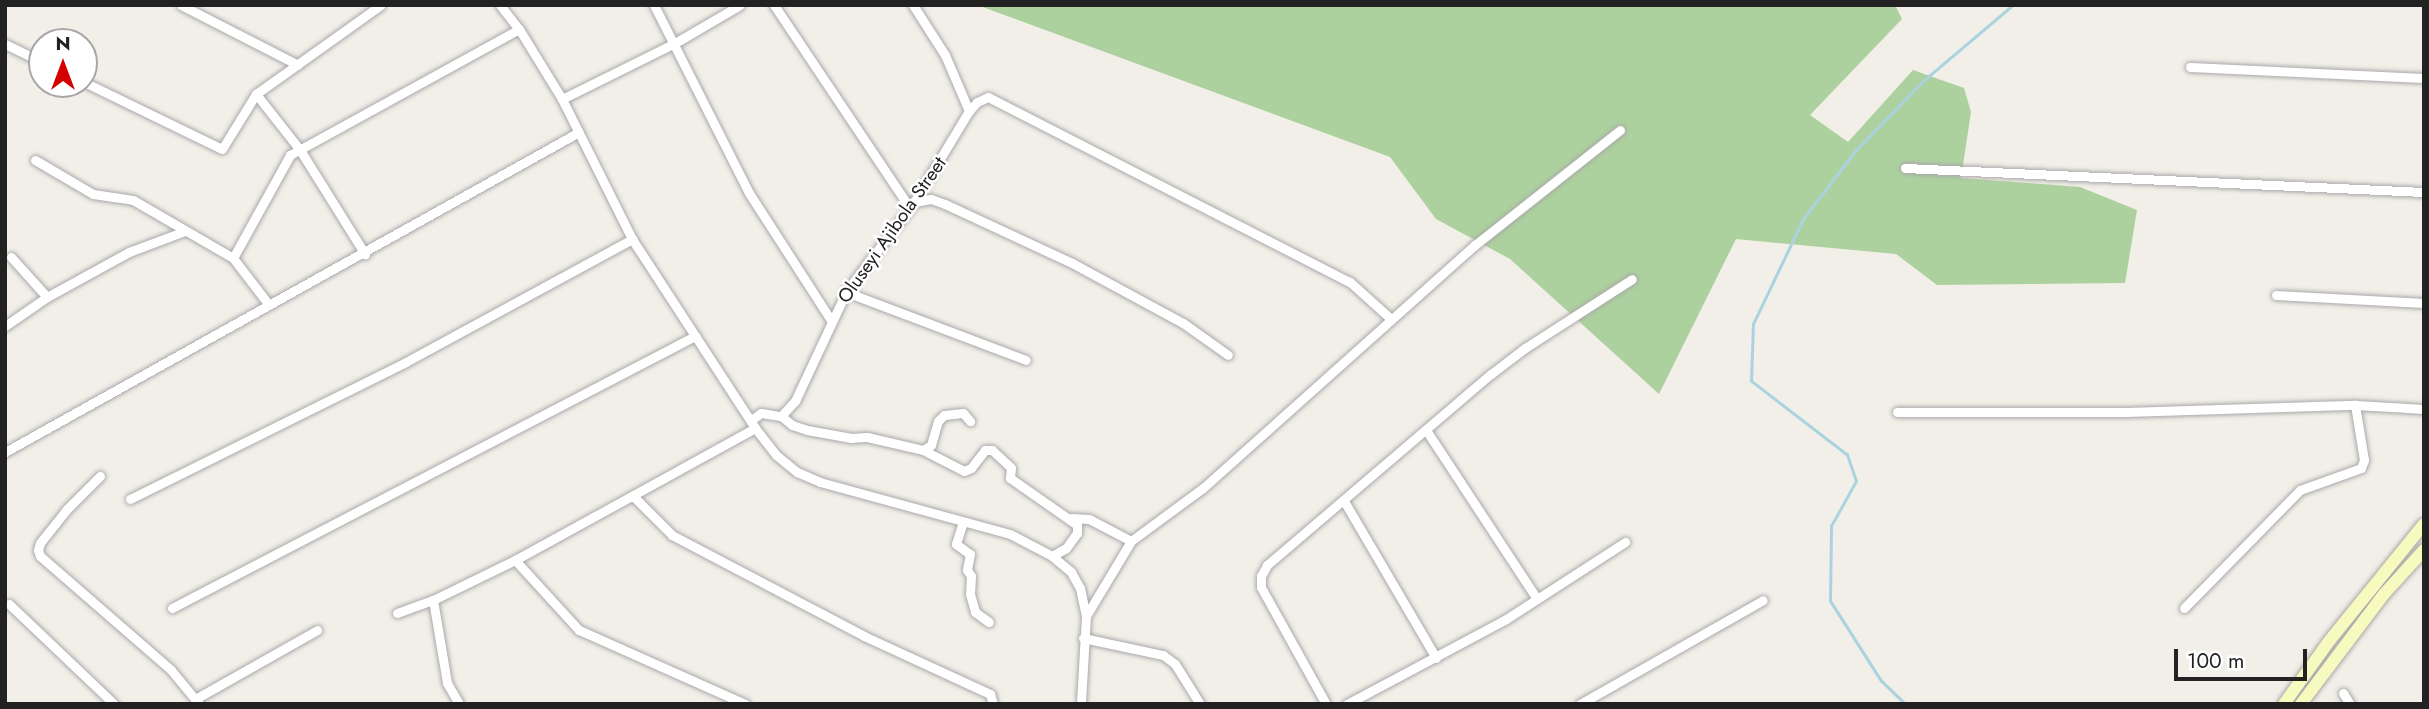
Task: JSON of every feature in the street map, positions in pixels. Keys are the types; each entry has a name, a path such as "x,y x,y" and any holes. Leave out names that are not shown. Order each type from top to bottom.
{"main road":[{"path":"2284,704 2329,640 2424,524"},
{"path":"2301,704 2367,616 2424,550"}],"street":[{"path":"181,5 298,65"},
{"path":"98,89 222,149 256,94 381,5"},
{"path":"500,5 519,29 562,99 632,239 776,456 797,472 880,501 1010,534 1052,556 1071,572 1080,588 1086,616 1081,704"},
{"path":"654,5 748,193 831,320"},
{"path":"562,99 675,43 740,5"},
{"path":"774,5 912,205 931,199 1072,263 1183,323 1228,355"},
{"path":"912,5 945,55 969,111"},
{"path":"233,258 286,162 300,150 519,29"},
{"path":"5,44 28,55"},
{"path":"2190,67 2424,78"},
{"path":"256,94 300,150 365,254"},
{"name":"Oluseyi Ajibola Street","path":"781,416 795,401 846,292 912,205 948,151 969,111 977,102 988,97 1350,282 1391,319"},
{"path":"1086,616 1131,541 1203,488 1475,245 1620,130"},
{"path":"5,452 365,254 579,132"},
{"path":"35,160 93,194 133,200 233,258 269,305"},
{"path":"1905,168 2424,191"},
{"path":"5,326 47,297 130,252 185,231"},
{"path":"130,499 404,363 632,239"},
{"path":"11,257 47,297"},
{"path":"1326,704 1261,587 1261,576 1280,552 1525,348 1632,279"},
{"path":"846,292 1026,359"},
{"path":"2276,295 2424,303"},
{"path":"172,608 695,336"},
{"path":"2184,608 2300,490 2361,468 2364,460 2355,405"},
{"path":"1897,412 2126,412 2355,405 2424,409"},
{"path":"397,613 433,600 634,497 753,424 761,413 781,416 792,425 807,430 851,438 867,437 923,450 964,471 971,468 985,450 992,450 1011,468 1010,478 1071,518 1077,525 1077,533 1066,548 1052,556"},
{"path":"923,450 931,445 938,421 943,415 963,413 970,421"},
{"path":"1426,430 1537,599"},
{"path":"100,476 66,509 40,542 40,556 171,670 198,701 317,631"},
{"path":"634,497 672,535 864,636 990,694 993,704"},
{"path":"1344,501 1436,657"},
{"path":"1071,518 1089,519 1131,541"},
{"path":"964,522 956,544 970,554 967,570 971,576 970,594 975,612 989,622"},
{"path":"1347,704 1537,599 1625,542"},
{"path":"514,560 579,630 745,704"},
{"path":"433,600 447,683 459,704"},
{"path":"1580,704 1763,600"},
{"path":"9,604 114,704"},
{"path":"1083,638 1163,654 1175,664 1200,704"},
{"path":"2343,693 2350,704"}],"green space":[{"path":"977,5 1895,5 1902,19 1810,115 1848,142 1913,70 1964,88 1971,112 1961,178 2080,187 2137,210 2125,283 1937,285 1896,254 1736,239 1659,394 1510,259 1436,219 1390,157"}],"waterway":[{"path":"1905,704 1881,681 1830,601 1831,526 1856,481 1847,455 1751,381 1753,324 1803,219 1856,150 1923,81 2013,5"}]}
